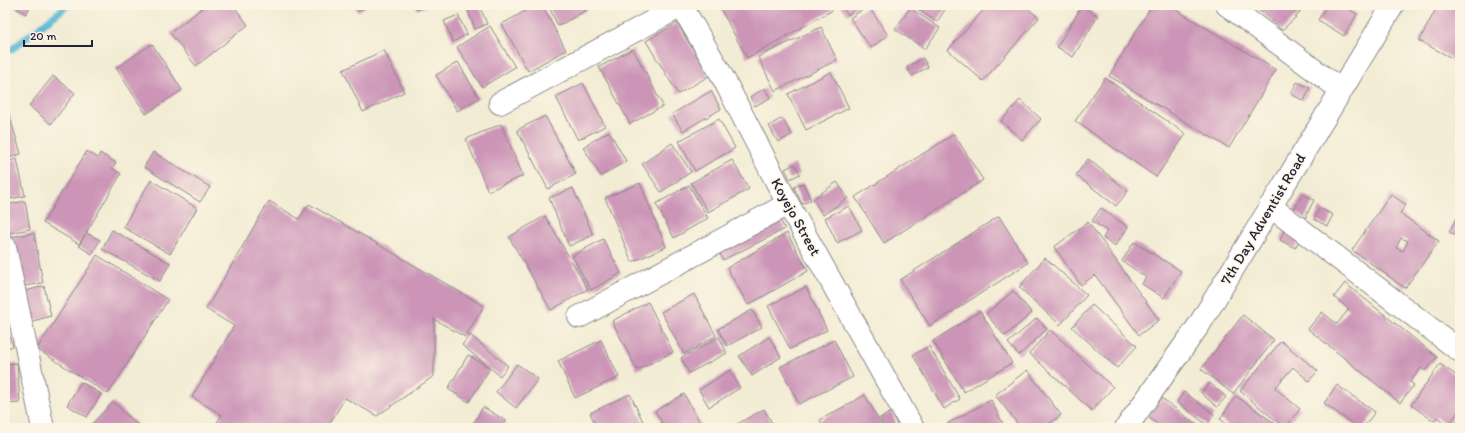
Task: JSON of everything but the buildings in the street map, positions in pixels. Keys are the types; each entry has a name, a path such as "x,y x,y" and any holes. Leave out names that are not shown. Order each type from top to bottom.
{"street":[{"path":"500,104 681,5"},
{"name":"Koyejo Street","path":"681,5 720,72 788,204 913,428"},
{"path":"1227,5 1341,90"},
{"name":"7th Day Adventist Road","path":"1136,424 1199,325 1392,5"},
{"path":"580,317 788,204"},
{"path":"1270,206 1460,351"},
{"path":"5,247 44,428"}],"waterway":[{"path":"5,52 12,49 68,5"}]}
